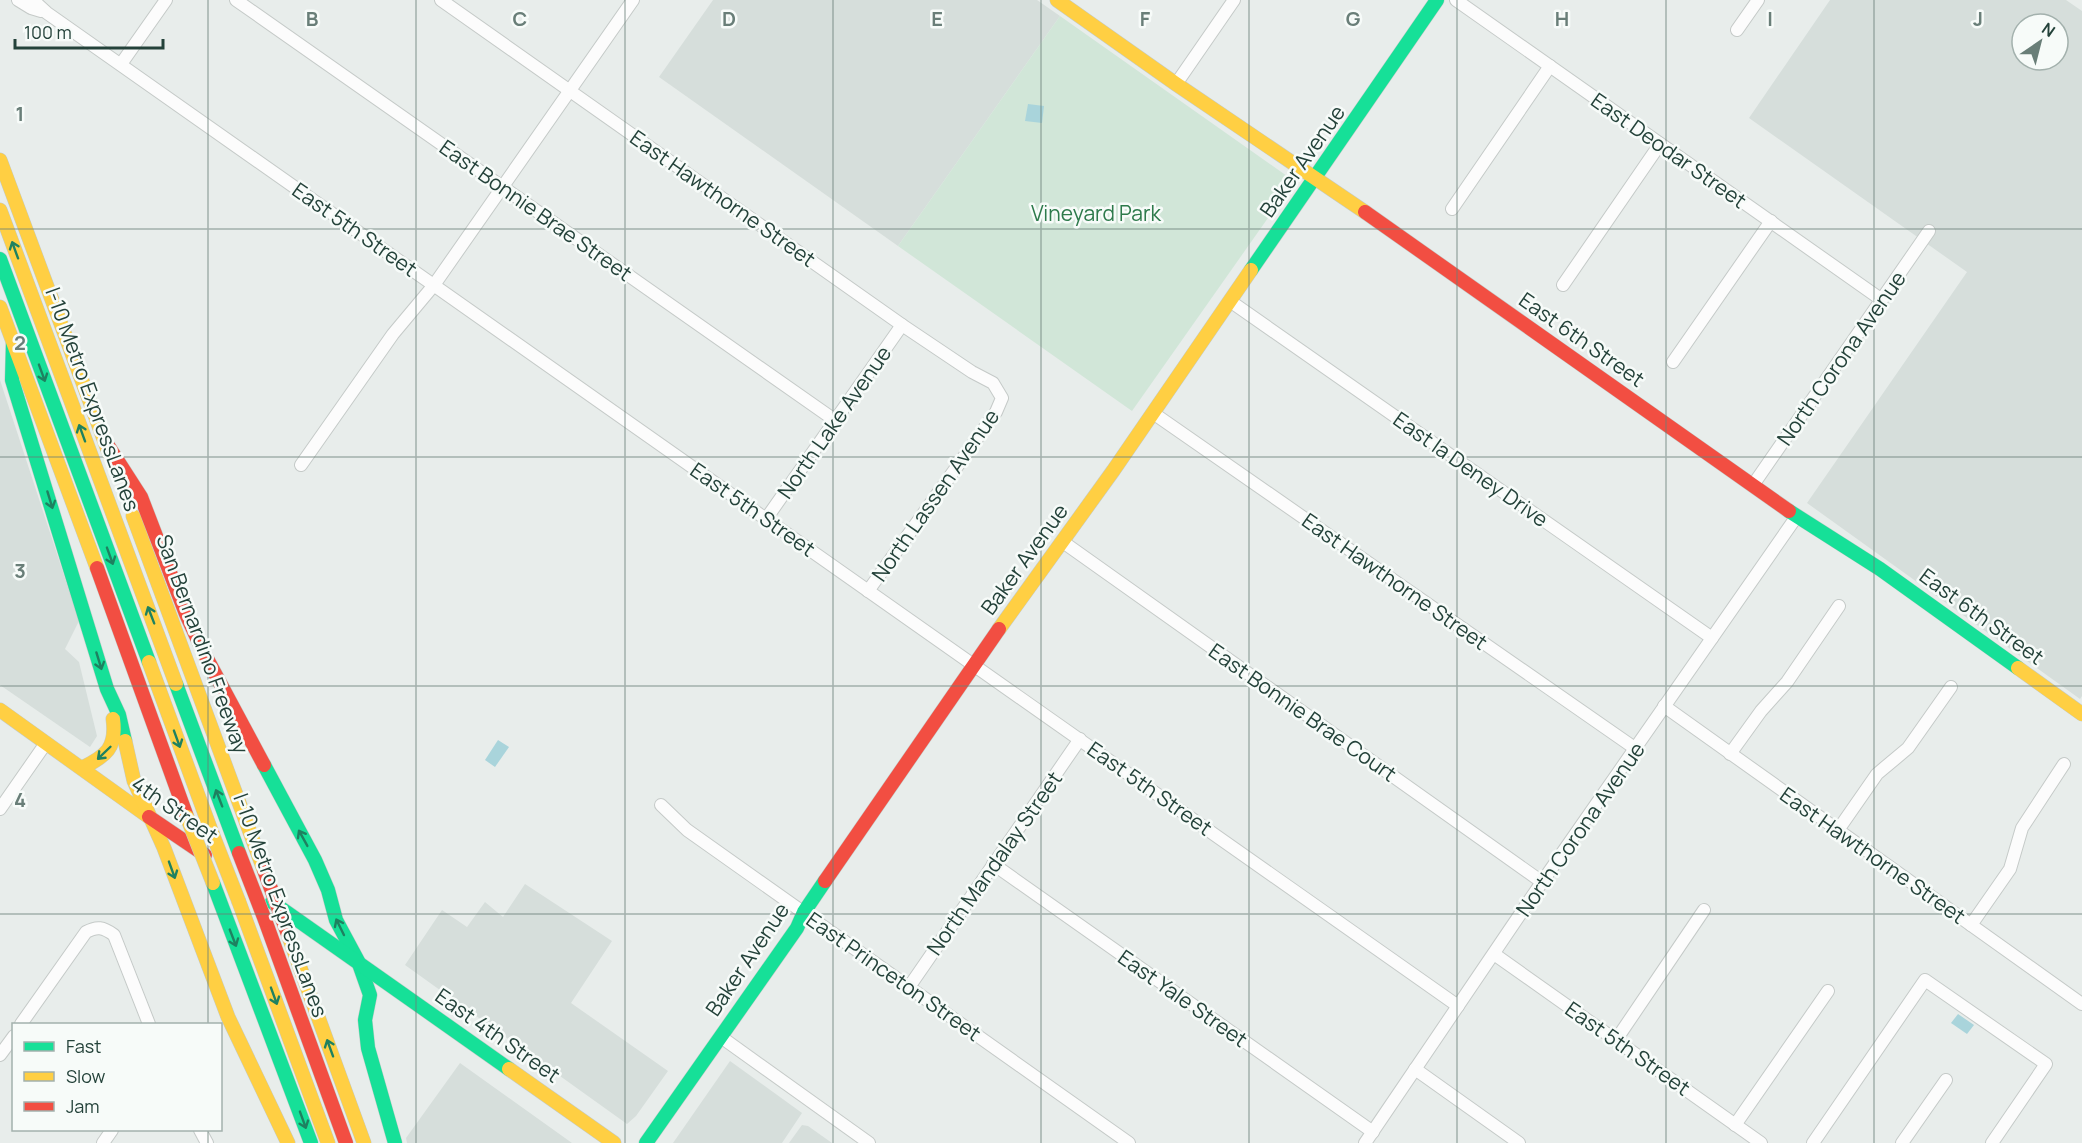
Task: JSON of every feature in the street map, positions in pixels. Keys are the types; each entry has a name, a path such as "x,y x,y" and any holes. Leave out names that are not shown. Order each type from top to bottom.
{"main road":[{"name":"East 6th Street","path":"1057,0 1072,4 1176,84 1316,178 1797,516 1880,569 2082,714"},
{"name":"Baker Avenue","path":"646,1143 797,928 804,912 973,665 1063,542 1437,0"},
{"name":"San Bernardino Freeway","path":"0,160 364,1143"},
{"name":"I-10 Metro ExpressLanes","path":"0,210 346,1143"},
{"name":"I-10 Metro ExpressLanes","path":"0,259 328,1143"},
{"path":"0,307 59,462 187,816 311,1143"},
{"path":"13,342 12,380 107,689 114,726 114,739 104,756 82,768"},
{"path":"105,441 141,497 195,633 315,860 328,891 336,920 357,961 370,995 365,1020 368,1048 395,1143"},
{"path":"107,689 119,716 134,781 164,848 228,1017 288,1143"},
{"name":"4th Street","path":"0,710 357,961"},
{"name":"East 4th Street","path":"357,961 614,1143"}],"street":[{"name":"East 5th Street","path":"18,0 31,8 47,13"},
{"name":"East 5th Street","path":"33,0 47,13 1458,1006"},
{"path":"121,64 166,0"},
{"name":"East Bonnie Brae Street","path":"236,0 836,421"},
{"name":"East Hawthorne Street","path":"441,0 902,325 972,372 993,383 1002,398"},
{"path":"301,465 393,334 434,285 633,0"},
{"path":"1176,84 1234,0"},
{"name":"East Deodar Street","path":"1456,0 1882,300"},
{"path":"1737,30 1758,0"},
{"path":"1452,209 1550,66"},
{"path":"1563,285 1660,144"},
{"path":"1673,362 1771,221"},
{"name":"North Corona Avenue","path":"1753,484 1929,231"},
{"name":"East la Deney Drive","path":"1230,300 1712,638"},
{"name":"North Lake Avenue","path":"766,519 902,325"},
{"name":"North Lassen Avenue","path":"868,591 996,412 1002,398"},
{"name":"East Hawthorne Street","path":"1153,413 1636,749"},
{"name":"North Corona Avenue","path":"1365,1143 1542,882 1797,516"},
{"name":"East Bonnie Brae Court","path":"1063,542 1542,882"},
{"path":"1730,754 1761,711 1788,682 1839,606"},
{"path":"1838,830 1877,774 1908,748 1951,687"},
{"name":"East Hawthorne Street","path":"1664,706 1971,925 2081,1000"},
{"name":"North Mandalay Street","path":"909,987 1080,739"},
{"path":"0,809 46,743"},
{"path":"1971,925 2010,869 2022,828 2064,764"},
{"name":"East Princeton Street","path":"661,806 687,830 1129,1143"},
{"name":"East Yale Street","path":"993,864 1373,1132"},
{"path":"1616,1040 1704,910"},
{"path":"22,1023 86,932 95,927 105,928 114,935 149,1023"},
{"name":"East 5th Street","path":"1494,954 1761,1143"},
{"path":"1813,1143 1925,980 2046,1064 1992,1143"},
{"path":"1735,1125 1828,991"},
{"path":"721,1037 869,1143"},
{"path":"0,1055 12,1039"},
{"path":"1415,1069 1519,1143"},
{"path":"1902,1143 1946,1080"}],"shaded area":[{"path":"713,0 1037,0 1060,16 898,246 659,77"},
{"path":"1830,0 2066,0 2082,11 2082,696 2080,699 1807,503 1967,272 1749,118"},
{"path":"0,380 79,621 65,649 79,662 97,736 90,747 0,685"},
{"path":"525,884 612,941 571,1003 668,1071 636,1116 627,1124 405,965 442,910 467,927 485,902 503,917"},
{"path":"730,1061 802,1113 782,1143 673,1143"},
{"path":"460,1063 572,1143 407,1143 406,1138"},
{"path":"802,1125 808,1126 832,1143 789,1143"}],"green space":[{"name":"Vineyard Park","path":"1060,16 1294,181 1132,411 898,246"}],"water":[{"path":"1028,104 1044,106 1042,123 1025,121"},
{"path":"498,740 509,747 495,767 485,760"},
{"path":"1958,1014 1974,1025 1967,1034 1951,1023"}],"traffic: fast":[{"path":"1251,270 1437,0"},
{"path":"0,259 149,662"},
{"path":"13,342 12,380 107,689 119,715 125,741"},
{"path":"1789,511 1880,569 2018,668"},
{"path":"176,684 239,853"},
{"path":"264,765 315,860 328,890 336,920 358,961 370,995 365,1020 368,1048 395,1143"},
{"path":"646,1143 797,928 804,912 825,881"},
{"path":"213,883 311,1143"},
{"path":"272,902 509,1069"}],"traffic: slow":[{"path":"1057,0 1365,212"},
{"path":"0,160 109,453"},
{"path":"0,210 176,684"},
{"path":"999,629 1113,471 1251,270"},
{"path":"0,307 97,568"},
{"path":"133,516 264,870"},
{"path":"149,662 212,833"},
{"path":"2018,668 2082,714"},
{"path":"0,710 149,817"},
{"path":"82,768 108,750 113,737 113,719"},
{"path":"125,741 134,781 164,848 228,1017 288,1143"},
{"path":"187,817 213,883"},
{"path":"212,833 239,902"},
{"path":"239,902 328,1143"},
{"path":"289,937 364,1143"},
{"path":"509,1069 614,1143"}],"traffic: jam":[{"path":"1365,212 1789,511"},
{"path":"105,441 141,497 186,614 204,653 264,765"},
{"path":"97,568 187,817"},
{"path":"825,881 999,629"},
{"path":"149,817 205,855"},
{"path":"239,853 265,920"},
{"path":"264,870 289,937"},
{"path":"265,920 346,1143"}]}
